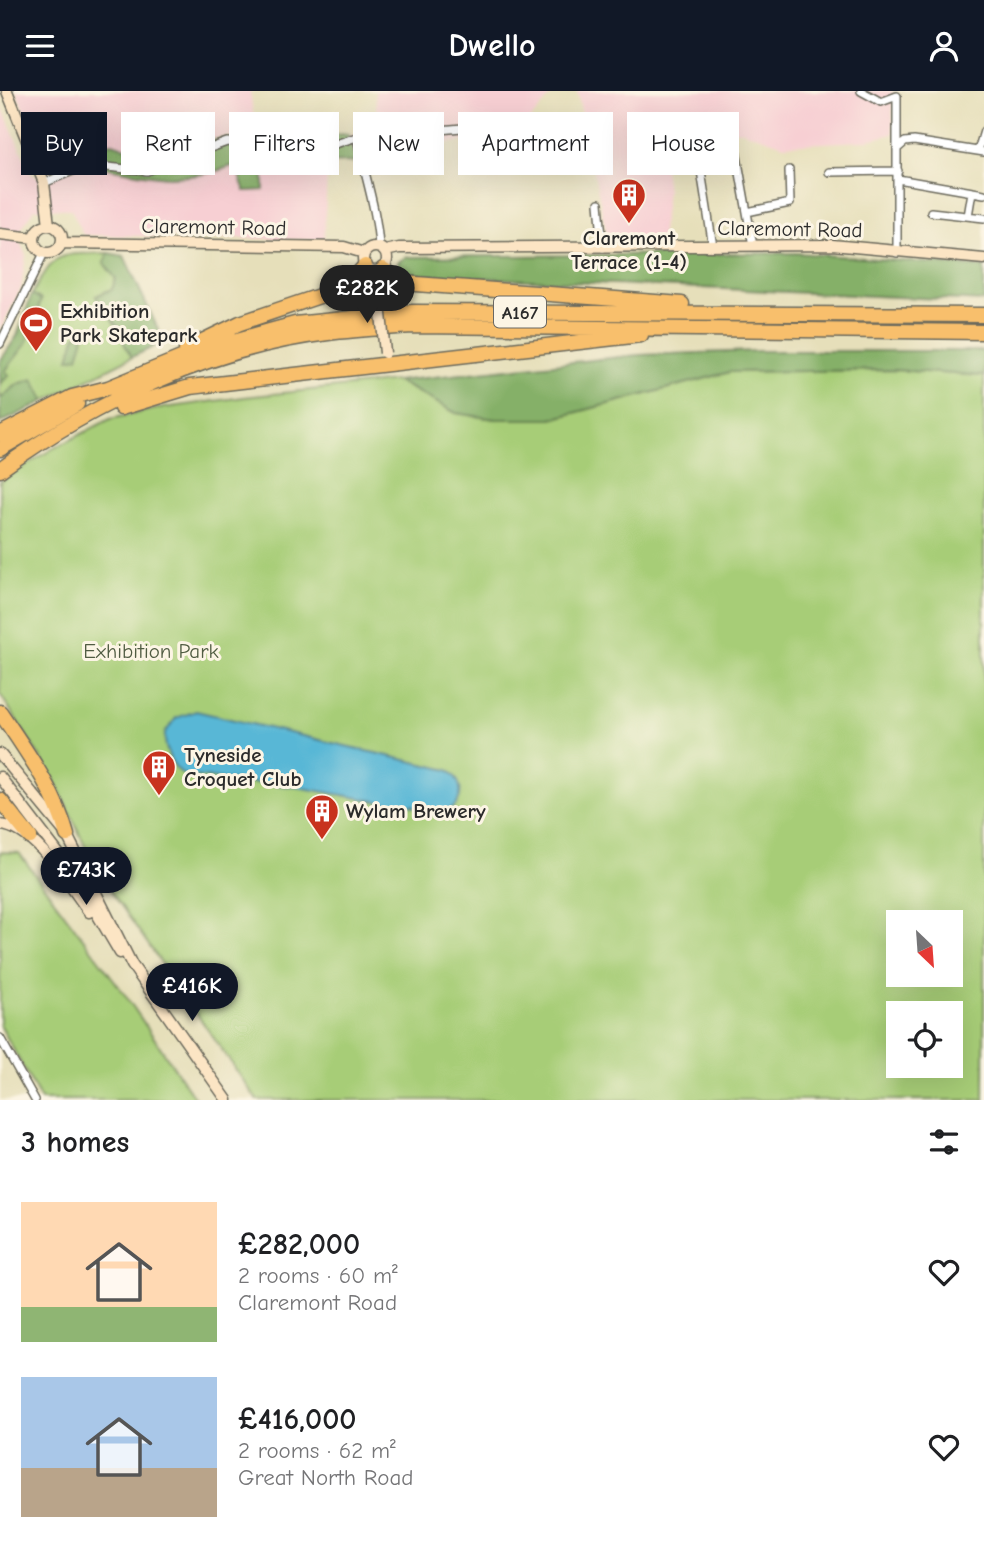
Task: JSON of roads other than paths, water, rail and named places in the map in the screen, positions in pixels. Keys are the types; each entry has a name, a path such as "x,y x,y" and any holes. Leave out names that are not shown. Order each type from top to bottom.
{"highway":[{"path":"155,367 240,323 346,287 372,265 402,283 799,312"},
{"name":"A167","path":"47,415 75,400 108,389 155,367 243,337 295,324 412,312 984,315"},
{"name":"A167","path":"0,469 85,418 188,369 230,355 327,333 413,326 984,331"},
{"path":"85,418 190,387 386,358 712,327"},
{"path":"0,434 47,415"},
{"path":"0,449 47,415"},
{"path":"0,712 43,780 62,816 67,835"},
{"path":"0,800 30,837"}],"main road":[{"path":"6,91 44,183 49,225"},
{"path":"49,225 59,231 62,243 56,251 44,253 37,248 34,238 38,230 49,225"},
{"path":"0,234 34,238"},
{"name":"Claremont Road","path":"62,243 344,247 372,265"},
{"name":"Claremont Road","path":"372,265 370,247 832,245 984,259"},
{"path":"382,249 388,258 372,265 379,294 386,358"},
{"path":"0,754 67,835 132,965 227,1100"},
{"path":"0,776 71,870 118,951"},
{"path":"0,825 10,826 30,837 118,951 132,965"}],"street":[{"path":"861,91 881,102 897,96 897,253"},
{"path":"898,148 905,142 914,141 981,151 984,131"},
{"path":"44,183 87,165 148,171 227,142 323,148 353,138"},
{"path":"739,167 753,246"},
{"path":"747,212 790,204 789,170"},
{"path":"829,172 898,175 984,194"},
{"path":"364,175 374,204 382,249"},
{"path":"701,175 713,247"},
{"path":"968,216 972,191"},
{"path":"598,203 603,247"},
{"path":"931,212 984,218"},
{"path":"0,344 44,253"},
{"path":"0,1038 35,1100"}],"water":[{"path":"196,711 448,770 459,783 460,797 449,810 433,813 422,811 413,805 404,806 297,787 184,775 169,757 165,733 176,718"}],"place":[{"name":"Claremont Terrace (1-4)","path":"629,225"},
{"name":"Exhibition Park Skatepark","path":"36,353"},
{"name":"Tyneside Croquet Club","path":"159,797"},
{"name":"Wylam Brewery","path":"322,841"}],"park label":[{"name":"Exhibition Park","path":"151,651"}]}
